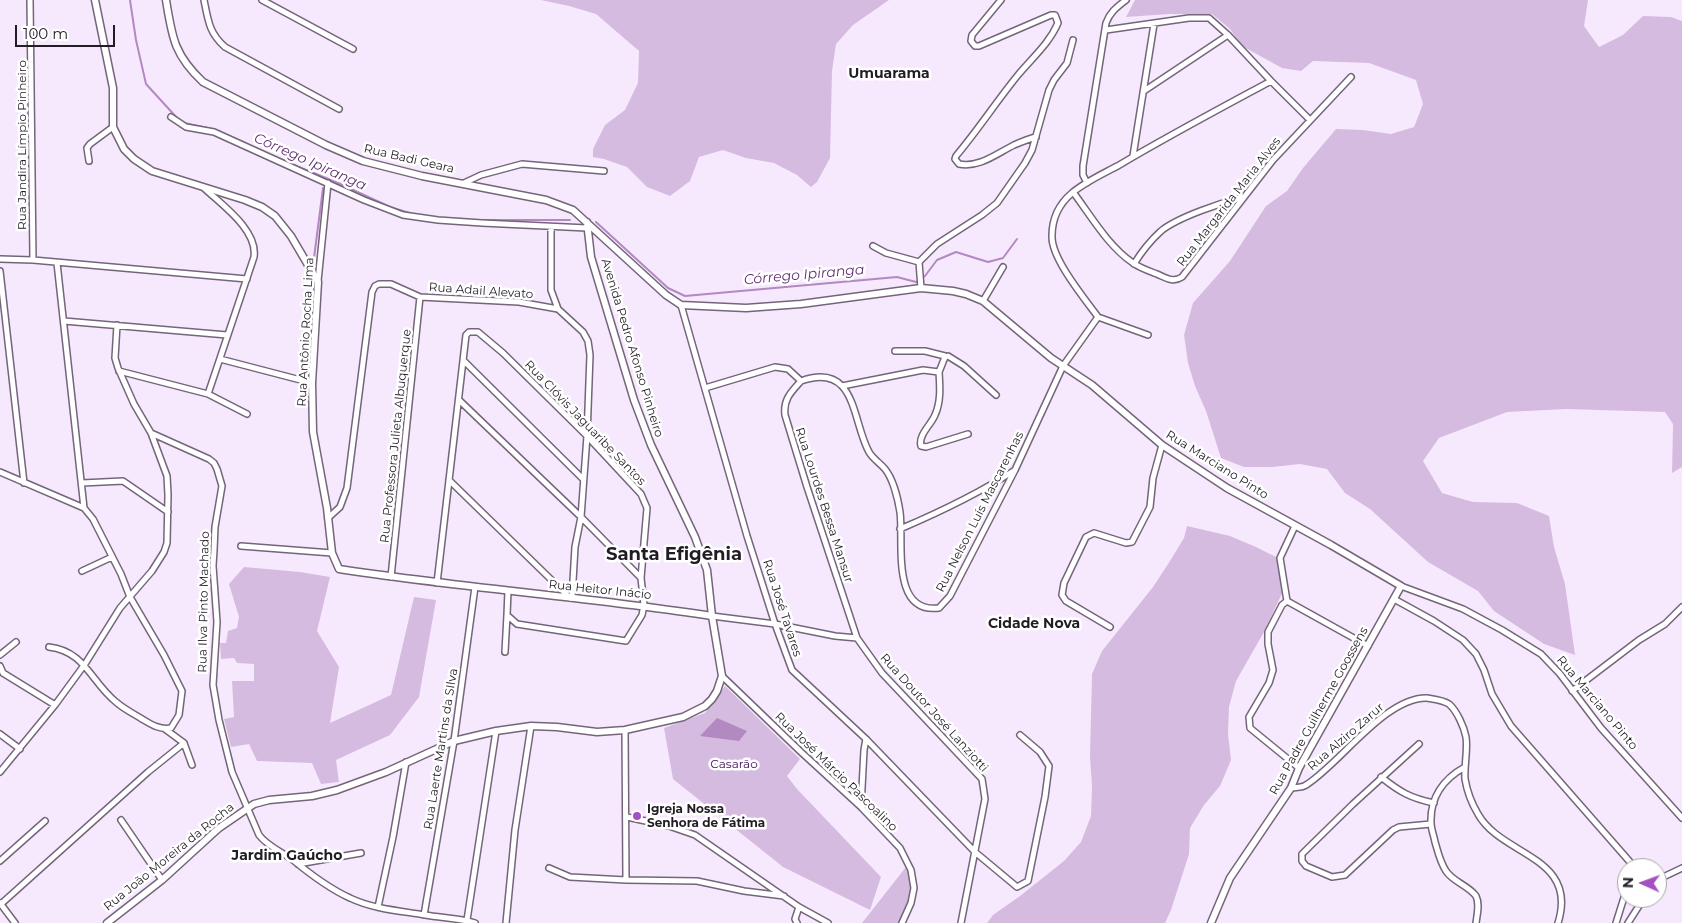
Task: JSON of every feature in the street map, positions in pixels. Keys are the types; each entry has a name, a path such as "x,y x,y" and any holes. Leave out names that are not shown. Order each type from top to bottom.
{"street":[{"name":"Rua Jandira Límpio Pinheiro","path":"30,0 33,260"},
{"path":"95,0 113,88 114,128 124,149 152,172 245,200 262,207 275,216 290,236 318,282"},
{"name":"Rua Badi Geara","path":"166,0 171,34 178,53 191,71 203,82 326,145 363,161 422,176 560,204 573,210 587,225 666,295 680,305"},
{"path":"204,0 208,23 213,34 225,47 339,109"},
{"path":"262,0 353,49"},
{"path":"1001,0 972,35 971,41 974,46 979,46 1046,16 1055,15 1058,23 1044,47 1018,74 974,136 955,159 959,164 970,165 987,160 1014,145 1036,137"},
{"path":"1088,183 1083,175 1083,166 1108,16 1126,0"},
{"path":"1106,30 1189,18 1206,18 1211,20 1228,35 1310,120"},
{"path":"1133,156 1154,24"},
{"path":"1144,91 1228,35"},
{"path":"921,286 919,262 937,244 997,203 1025,163 1032,150 1048,90 1067,63 1073,40"},
{"name":"Rua Margarida Maria Alves","path":"1073,192 1114,246 1134,264 1170,280 1178,280 1273,160 1351,77"},
{"path":"1148,335 1098,317 1063,266 1053,246 1052,237 1056,214 1073,192 1133,156 1271,81"},
{"path":"171,116 186,127 214,132 364,200 402,215 550,227 587,225"},
{"path":"89,161 87,148 90,144 114,128"},
{"path":"464,183 481,175 522,164 604,171"},
{"name":"Rua Antônio Rocha Lima","path":"328,183 318,282 312,383 313,432 332,553 339,569"},
{"path":"204,188 243,226 255,249 247,279 208,394"},
{"path":"1134,264 1148,243 1167,227 1202,211 1244,196"},
{"name":"Avenida Pedro Afonso Pinheiro","path":"587,225 591,258 634,400 650,446 695,537 707,570 722,676"},
{"path":"550,227 551,290 558,309 583,332 588,341 590,355 581,517 575,548 571,598"},
{"path":"873,246 886,253 919,262"},
{"path":"0,259 33,260 247,279"},
{"path":"57,263 84,508"},
{"path":"983,301 1003,267"},
{"path":"0,271 24,483"},
{"name":"Rua Adail Alevato","path":"328,518 340,507 347,488 372,292 375,286 391,284 420,297 520,302 558,309"},
{"name":"Rua Marciano Pinto","path":"680,305 746,308 783,305 921,286 966,294 983,301 1051,358 1092,385 1162,445 1227,488 1401,586 1463,609 1541,654 1560,674 1601,728 1682,818"},
{"name":"Rua Professora Julieta Albuquerque","path":"391,577 420,297"},
{"name":"Rua José Tavares","path":"680,305 775,624 792,670 866,739 975,852 1017,887 1028,881 1045,797 1048,766 1040,752 1020,736"},
{"name":"Rua Nelson Luís Mascarenhas","path":"842,386 850,398 868,451 886,470 890,480 900,513 903,580 910,597 923,606 931,609 939,608 950,596 1015,470 1063,366 1098,317"},
{"path":"64,321 227,335"},
{"path":"0,772 55,705 85,664 106,630 152,571 164,552 168,531 167,476 151,433 134,404 119,371 115,358 116,325"},
{"name":"Rua Clóvis Jaguaribe Santos","path":"464,361 466,335 469,332 478,332 487,338 587,436 641,494 647,508 641,578 644,606"},
{"path":"895,351 925,351 954,358 996,395"},
{"path":"945,356 939,372 939,406 920,439 920,446 926,448 968,434"},
{"path":"220,359 312,383"},
{"path":"464,361 583,479"},
{"path":"437,583 464,361"},
{"path":"704,388 775,367 788,369 801,381 819,378 830,379 842,386 918,371 939,372"},
{"path":"119,371 208,394 247,414"},
{"name":"Rua Lourdes Bessa Mansur","path":"801,381 785,402 785,415 857,638"},
{"path":"459,400 581,517 641,578"},
{"name":"Rua Ilva Pinto Machado","path":"151,433 209,459 214,463 222,486 215,527 213,558 217,622 213,685 219,720 232,772 247,808"},
{"path":"1110,627 1066,601 1062,595 1064,583 1086,537 1094,533 1126,543 1132,542 1150,507 1153,478 1162,445"},
{"path":"900,529 957,504 993,485 1015,470"},
{"path":"0,472 84,508 93,519 130,597 164,655 182,691 179,715 168,728"},
{"path":"449,480 571,598"},
{"path":"82,483 123,481 168,512"},
{"path":"1287,602 1280,558 1295,526"},
{"path":"241,546 332,553"},
{"path":"82,571 112,557"},
{"name":"Rua Heitor Inácio","path":"339,569 437,583 644,606 775,624 835,636 857,638"},
{"name":"Rua Padre Guilherme Goossens","path":"1211,923 1230,878 1291,788 1299,768 1401,586"},
{"name":"Rua Laerte Martins da SIlva","path":"424,915 454,742 476,587"},
{"path":"505,652 508,591"},
{"path":"1394,599 1434,621 1463,640 1476,654 1496,701 1511,726 1626,858"},
{"path":"1287,602 1368,646"},
{"path":"1287,602 1282,605 1268,632 1268,644 1273,670 1269,683 1249,717 1250,728 1299,768"},
{"path":"507,615 517,624 626,641 642,615 644,606"},
{"path":"1572,691 1639,640 1665,624 1682,608"},
{"name":"Rua Doutor José Lanziotti","path":"857,638 882,673 982,779 985,799 961,923"},
{"path":"0,655 16,642"},
{"path":"49,647 61,648 85,664 93,678 116,702 154,726 168,728 184,743 192,765"},
{"path":"0,666 4,673 55,705"},
{"path":"475,923 467,920 378,907 351,899 263,841 247,808 269,800 312,796 337,790 386,772 454,742 496,731 531,726 557,726 597,732 625,730 683,717 705,706 712,699 722,676"},
{"name":"Rua José Márcio Pascoalino","path":"722,676 861,807 900,848 911,870 914,888 911,903 902,923"},
{"name":"Rua Alziro Zarur","path":"1291,788 1304,786 1363,734 1395,709 1412,700 1426,698 1448,704 1456,713 1466,737 1466,781 1469,795 1477,814 1486,828 1534,858 1549,870 1556,881 1562,903 1558,923"},
{"path":"506,923 515,830 531,726"},
{"path":"625,730 626,880"},
{"path":"467,920 496,731"},
{"path":"0,734 20,749"},
{"path":"861,807 866,739"},
{"path":"15,923 0,904 148,772 184,743"},
{"path":"1419,744 1381,777 1302,854 1302,862 1306,866 1332,877 1345,875 1393,830 1431,824"},
{"path":"378,907 394,837 406,762"},
{"path":"1465,766 1447,779 1441,787 1434,803 1431,824 1439,858 1447,873 1468,888 1476,897 1478,903 1476,923"},
{"path":"1381,777 1403,794 1434,803"},
{"name":"Rua João Moreira da Rocha","path":"107,923 162,880 219,828 247,808"},
{"path":"627,817 669,826 695,836 799,907 828,923"},
{"path":"121,820 162,880"},
{"path":"0,861 44,821"},
{"path":"298,864 361,853"},
{"path":"549,868 570,877 697,881 744,891 784,896"},
{"path":"1667,875 1682,868"},
{"path":"798,923 795,919 799,907"},
{"path":"1616,923 1621,908"},
{"path":"1628,923 1638,908"}],"green space":[{"path":"541,0 889,0 853,25 836,44 832,71 830,158 817,182 811,187 797,175 774,163 746,158 723,150 699,157 690,181 670,196 647,187 627,167 593,157 593,149 605,125 625,110 638,83 639,51 596,14"},
{"path":"1135,0 1588,0 1584,26 1599,47 1623,35 1643,16 1671,17 1682,21 1682,467 1672,473 1673,424 1665,412 1566,409 1507,412 1439,438 1423,461 1442,493 1473,502 1517,503 1549,516 1554,547 1565,584 1575,655 1544,644 1494,611 1478,591 1428,562 1370,509 1345,493 1327,469 1300,464 1244,467 1221,458 1188,363 1184,335 1193,303 1230,261 1266,206 1287,191 1303,168 1336,129 1391,134 1414,127 1423,104 1416,80 1369,63 1313,61 1301,71 1282,68 1242,46 1230,29 1212,14 1126,17"},
{"path":"1187,526 1230,536 1282,560 1285,587 1264,632 1236,681 1229,707 1228,734 1231,760 1220,786 1204,805 1190,828 1189,854 1165,923 987,923 993,915 1064,861 1081,842 1091,816 1092,674 1102,651 1153,587 1170,561 1184,538"},
{"path":"244,567 300,572 330,577 317,631 339,667 330,723 391,695 414,597 436,600 419,697 390,735 336,760 339,782 321,784 312,763 257,761 249,744 231,747 224,719 234,717 232,681 254,681 254,664 237,663 234,658 221,659 220,643 226,643 228,631 237,628 239,617 229,584"},
{"name":"Casarão","path":"725,686 800,759 787,776 797,789 881,877 870,910 783,867 673,779 664,728 705,713"},
{"path":"906,867 911,892 901,920 898,923 862,923"}],"shaded area":[{"path":"717,718 747,731 739,741 700,736"}],"waterway":[{"name":"Córrego Ipiranga","path":"130,0 136,40 146,84 178,119"},
{"name":"Córrego Ipiranga","path":"184,123 213,129"},
{"name":"Córrego Ipiranga","path":"227,135 245,143"},
{"name":"Córrego Ipiranga","path":"286,162 336,182 390,207 413,214"},
{"path":"314,258 323,188"},
{"name":"Córrego Ipiranga","path":"467,220 570,220"},
{"name":"Córrego Ipiranga","path":"596,222 668,288 685,296 897,277 916,282 925,276 937,260 956,252 988,262 1003,258 1017,239"}],"place":[{"name":"Igreja Nossa Senhora de Fátima","path":"637,816"}],"district":[{"name":"Umuarama","path":"889,74"},
{"name":"Santa Efigênia","path":"674,555"},
{"name":"Cidade Nova","path":"1034,624"},
{"name":"Jardim Gaúcho","path":"287,856"}]}
